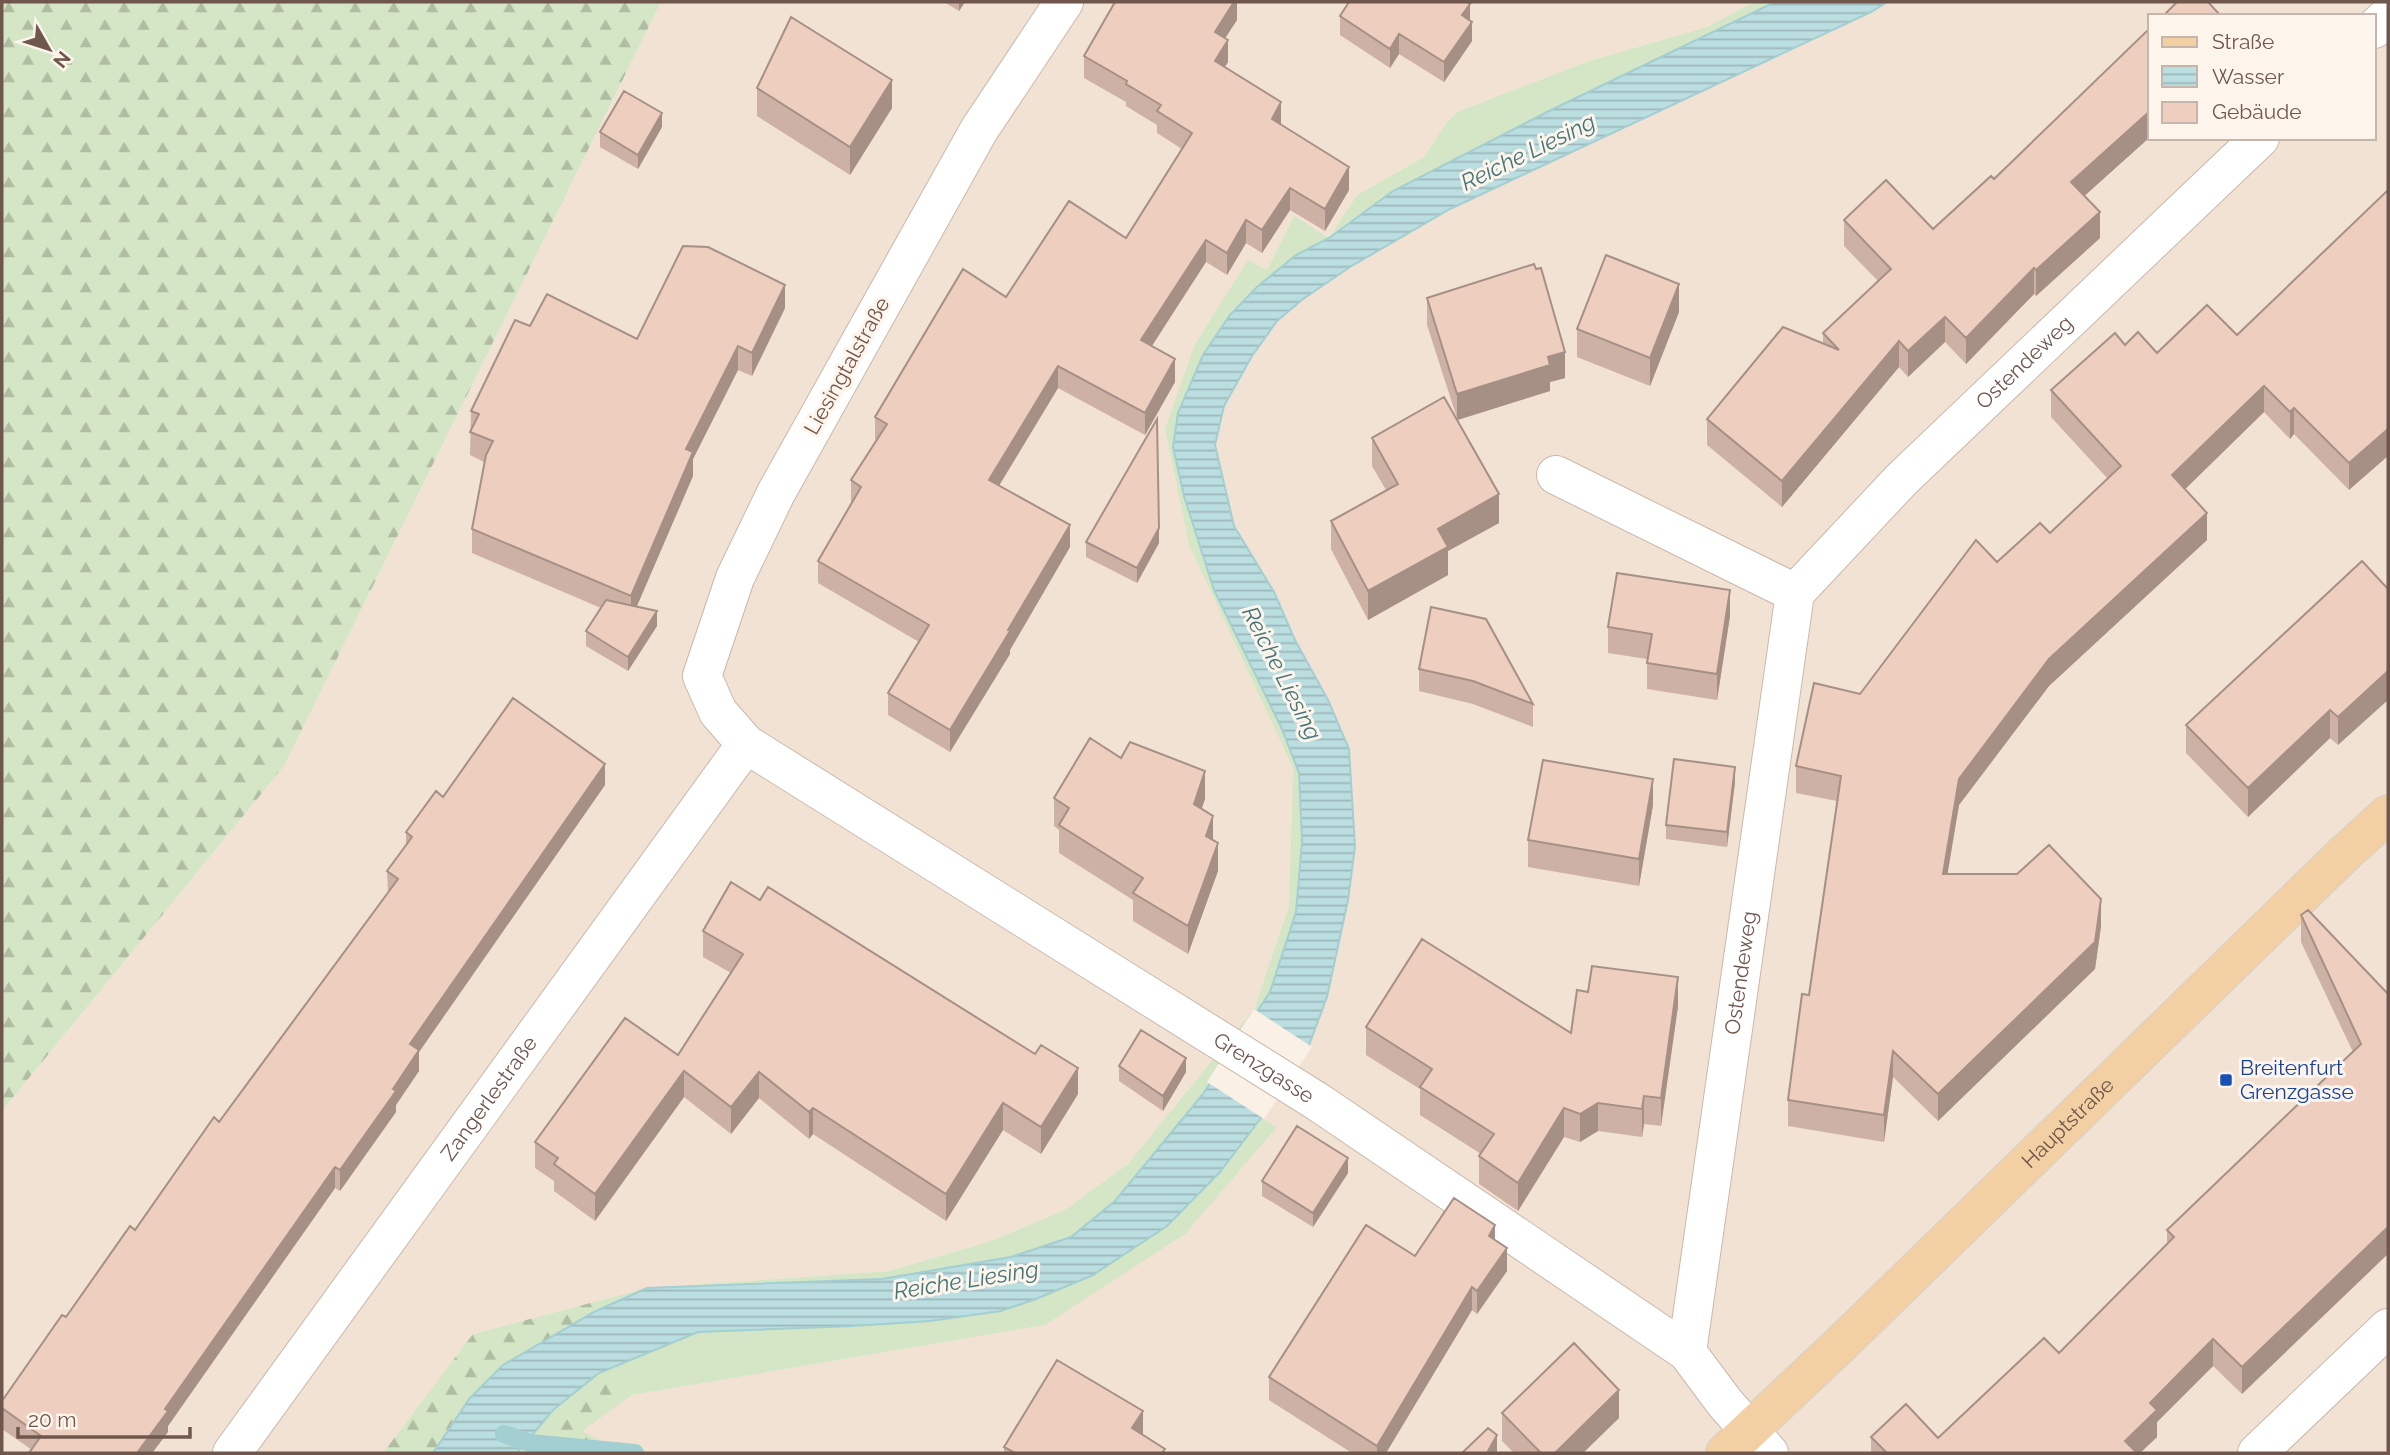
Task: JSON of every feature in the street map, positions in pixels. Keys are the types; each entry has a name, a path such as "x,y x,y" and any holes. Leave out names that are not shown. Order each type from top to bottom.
{"main road":[{"name":"Hauptstraße","path":"1748,1446 2343,855 2388,814"}],"street":[{"name":"Liesingtalstraße","path":"746,744 718,712 702,676 735,578 776,493 979,130 1064,2"},
{"name":"Ostendeweg","path":"1688,1352 1795,593 1901,480 2258,140"},
{"path":"1556,475 1795,593"},
{"name":"Grenzgasse","path":"746,744 1318,1102 1688,1352 1748,1446"},
{"name":"Zangerlestraße","path":"232,1453 746,744"},
{"path":"2257,1453 2388,1328"}],"shaded area":[{"path":"661,2 1754,2 1707,27 1586,62 1459,111 1446,123 1424,157 1357,195 1329,238 1294,217 1267,270 1248,260 1165,429 1189,545 1293,768 1289,905 1254,1009 1309,1045 1295,640 1274,592 1234,526 1215,444 1224,406 1252,356 1277,321 1303,299 1350,267 1450,209 1871,12 1887,2 2388,2 2388,1453 624,1453 581,1431 632,1395 1045,1325 1155,1132 1129,1163 1065,1210 991,1241 889,1271 647,1288 473,1334 383,1453 2,1453 2,1111 284,766"}],"green space":[{"path":"2,2 661,2 284,766 2,1111"},
{"path":"1754,2 1775,2 1547,112 1393,191 1329,238 1357,195 1424,157 1446,123 1459,111 1586,62 1707,27"},
{"path":"1294,216 1329,238 1296,255 1257,287 1230,315 1173,447 1184,496 1214,589 1282,729 1299,773 1302,842 1296,912 1270,992 1203,1094 1115,1201 1071,1237 1011,1257 882,1279 647,1288 889,1271 991,1241 1065,1210 1129,1163 1254,1009 1289,905 1293,768 1189,545 1165,429 1195,344 1248,260 1267,270"},
{"path":"1261,1118 1277,1127 1185,1234 1045,1325 632,1395 613,1378 615,1366 698,1332 930,1321 1167,1226 1220,1172"},
{"path":"647,1288 594,1312 503,1365 470,1398 433,1453 383,1453 473,1334"},
{"path":"615,1366 613,1378 632,1395 582,1431 624,1453 517,1453 573,1392"}],"water":[{"name":"Reiche Liesing","path":"1775,2 1887,2 1871,12 1450,209 1350,267 1303,299 1277,321 1252,356 1224,406 1215,445 1234,526 1274,592 1295,640 1328,700 1349,749 1355,847 1348,900 1327,997 1309,1045 1261,1118 1220,1172 1167,1226 1093,1275 1036,1299 1001,1311 930,1321 698,1332 599,1373 553,1410 517,1453 433,1453 470,1398 503,1365 594,1312 647,1288 882,1279 1011,1257 1071,1237 1115,1201 1203,1094 1270,992 1296,912 1302,842 1299,773 1282,729 1214,590 1184,496 1173,447 1178,413 1203,355 1230,315 1257,287 1296,255 1329,238 1393,191 1547,112"}],"pier":[{"path":"1254,1009 1312,1047 1264,1119 1207,1082"}],"building":[{"path":"1115,2 1234,2 1215,32 1228,40 1215,61 1281,102 1272,119 1349,167 1325,209 1290,188 1262,230 1246,220 1227,253 1206,240 1141,340 1175,359 1145,413 1058,366 989,480 1070,525 950,730 888,693 929,625 818,561 861,487 851,480 887,424 875,417 963,269 1006,297 1069,201 1126,238 1192,133 1157,111 1161,105 1084,56"},
{"path":"1349,2 1467,2 1470,4 1462,15 1472,22 1444,62 1399,34 1390,49 1340,16"},
{"path":"2177,2 2208,2 2219,14 2165,14"},
{"path":"791,17 892,80 850,147 757,88"},
{"path":"2148,30 2148,113 2071,182 2100,212 2036,270 2034,268 1966,338 1945,317 1908,351 1899,341 1782,481 1707,419 1783,327 1839,350 1823,333 1891,269 1844,220 1886,180 1933,229 1991,176 1994,179"},
{"path":"624,91 662,113 638,155 600,132"},
{"path":"2388,190 2388,429 2349,463 2294,408 2290,412 2264,386 2172,475 2207,513 2049,659 1959,779 1943,874 2017,874 2049,845 2101,899 2095,942 1938,1094 1893,1051 1884,1115 1788,1100 1802,994 1809,995 1841,776 1796,766 1814,683 1860,694 1976,540 1997,562 2040,523 2050,533 2121,466 2051,390 2115,333 2125,345 2138,332 2157,353 2207,305 2237,335"},
{"path":"683,246 708,247 785,285 752,353 738,346 686,449 693,452 631,596 472,529 486,455 493,441 470,432 479,414 471,411 515,320 530,326 547,294 637,339"},
{"path":"1606,255 1679,284 1650,358 1577,329"},
{"path":"1534,264 1536,269 1541,268 1565,352 1548,357 1550,365 1457,394 1427,298"},
{"path":"1444,397 1499,494 1438,529 1448,547 1368,591 1331,521 1398,484 1372,438"},
{"path":"1157,419 1159,528 1137,568 1086,542"},
{"path":"2362,561 2388,589 2388,671 2338,717 2330,710 2248,788 2186,725"},
{"path":"1617,573 1730,590 1717,674 1647,663 1652,634 1608,627"},
{"path":"606,600 657,611 628,657 586,631"},
{"path":"1431,607 1486,619 1533,704 1473,681 1419,669"},
{"path":"513,698 605,764 410,1044 419,1050 393,1089 396,1091 340,1170 335,1167 137,1453 29,1453 41,1436 2,1408 2,1401 62,1315 66,1317 130,1226 135,1230 214,1117 219,1122 398,879 387,871 412,837 406,832 436,791 443,797"},
{"path":"1090,738 1121,758 1130,742 1205,771 1194,804 1213,816 1206,836 1218,843 1188,926 1133,893 1143,878 1059,825 1069,808 1054,798"},
{"path":"1674,759 1735,767 1727,832 1666,825"},
{"path":"1543,760 1653,779 1639,859 1528,840"},
{"path":"731,882 760,900 768,887 1035,1054 1041,1045 1078,1068 1041,1127 1003,1103 946,1194 813,1108 809,1112 759,1072 731,1107 684,1071 595,1194 554,1164 558,1158 535,1142 625,1018 678,1055 743,954 703,931"},
{"path":"2308,910 2388,994 2388,1227 2242,1367 2213,1339 2150,1403 2157,1410 2125,1441 2137,1453 1887,1453 1871,1437 1906,1404 1938,1438 2044,1338 2059,1353 2174,1237 2167,1230 2361,1044 2301,915"},
{"path":"1422,939 1571,1033 1577,990 1588,992 1592,966 1678,977 1661,1098 1644,1096 1642,1109 1598,1103 1580,1114 1564,1108 1518,1183 1479,1156 1494,1134 1420,1087 1432,1069 1366,1027"},
{"path":"1141,1030 1186,1058 1163,1096 1119,1066"},
{"path":"1297,1126 1348,1158 1313,1213 1262,1181"},
{"path":"1454,1198 1495,1225 1489,1236 1507,1248 1477,1291 1472,1287 1377,1446 1269,1377 1366,1225 1415,1256"},
{"path":"1574,1343 1619,1390 1555,1453 1541,1453 1502,1413"},
{"path":"1057,1360 1143,1411 1132,1428 1165,1449 1162,1453 1015,1453 1004,1447"},
{"path":"1488,1428 1497,1435 1487,1453 1462,1453"}],"waterway":[{"path":"504,1434 530,1443 635,1453"}],"place":[{"name":"Breitenfurt Grenzgasse","path":"2226,1080"}]}
